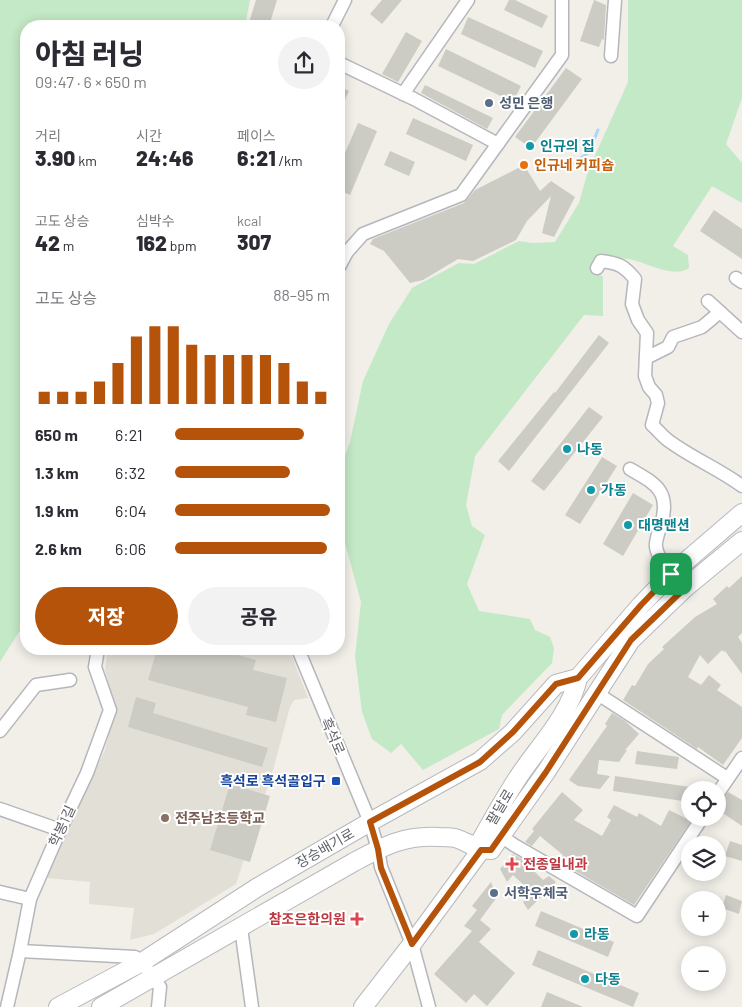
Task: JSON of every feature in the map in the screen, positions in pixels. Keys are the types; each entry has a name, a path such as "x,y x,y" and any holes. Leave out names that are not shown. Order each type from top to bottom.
{"street":[{"path":"335,20 346,0"},
{"path":"403,94 468,0"},
{"path":"345,256 363,234 461,194 562,55 562,0"},
{"path":"611,56 615,0"},
{"path":"345,66 498,144"},
{"path":"597,268 601,261 624,266 635,279 632,304 638,320 647,334 645,376 649,387 656,394 658,404 652,425 668,441 723,472 742,486"},
{"path":"708,301 742,332"},
{"path":"646,358 668,347 673,337 702,327 720,312"},
{"path":"630,469 652,481 664,498 663,516 656,547 663,564 685,588"},
{"path":"578,678 641,605 671,574 742,513"},
{"path":"697,826 637,916 514,845 500,829 598,694 631,640 685,588 742,541"},
{"name":"학봉1길","path":"6,1007 20,951 30,899 87,773 110,710 95,667 97,655"},
{"name":"흑석로","path":"300,655 370,822 378,849 381,868 412,944 429,1007"},
{"name":"팔달로","path":"362,1007 412,944 481,850 480,842 500,829 521,774 554,728 576,687 578,678"},
{"name":"장승배기로","path":"58,1007 142,962 250,892 370,822 480,762 513,732 556,684 578,678"},
{"path":"0,731 36,685 70,680"},
{"path":"598,694 727,778"},
{"path":"725,781 742,758"},
{"path":"0,809 60,830"},
{"path":"101,1007 378,849 399,840 427,836 454,837 481,850"},
{"path":"0,892 30,899"},
{"path":"241,928 252,1007"},
{"path":"20,951 135,957 142,962 160,987 158,1007"}],"shaded area":[{"name":"전주남초등학교","path":"107,655 291,655 308,698 294,700 290,707 273,770 236,884 154,934 130,940 134,908 89,904 90,882 47,878 50,866 105,750 115,709 105,669"}],"green space":[{"path":"0,0 250,0 246,20 20,20 20,630 0,662"},
{"path":"628,0 742,0 742,98 726,144 742,163 742,203 712,186 673,246 688,255 689,268 683,271 667,271 629,259 601,260 593,268 603,277 603,316 584,315 475,456 466,505 472,526 485,535 467,584 479,611 530,619 535,630 550,637 554,648 552,663 502,715 499,729 423,770 401,744 391,753 372,739 362,712 355,656 361,602 345,543 345,456 350,442 363,381 389,324 412,288 459,263 474,264 519,241 532,243 555,242 579,203 588,171 628,82"}],"building":[{"path":"256,0 277,0 271,20 250,20"},
{"path":"382,0 402,0 382,24 370,14"},
{"path":"509,0 515,0 548,16 542,28 504,10"},
{"path":"594,0 606,5 604,40 602,39 599,47 580,41"},
{"path":"468,17 543,51 535,68 461,34"},
{"path":"406,32 422,41 398,82 382,74"},
{"path":"446,49 521,86 513,102 438,66"},
{"path":"566,68 582,79 531,148 515,137"},
{"path":"425,85 493,118 487,129 421,93"},
{"path":"345,89 349,91 345,99"},
{"path":"413,118 473,145 466,161 406,134"},
{"path":"358,123 377,131 350,195 345,193 345,153"},
{"path":"390,151 415,162 409,176 384,165"},
{"path":"524,165 540,191 551,181 575,197 554,237 542,233 551,196 527,221 516,240 473,261 458,259 423,280 410,283 384,251 370,244 373,239 464,203 475,190"},
{"path":"714,210 742,229 742,259 700,231"},
{"path":"599,335 609,343 509,471 498,461 555,393"},
{"name":"나동","path":"589,407 603,417 544,491 531,481"},
{"name":"가동","path":"602,457 617,466 580,524 565,515"},
{"name":"대명맨션","path":"633,493 653,505 623,556 603,544"},
{"path":"742,576 742,633 738,637 742,643 742,674 725,651 722,650 708,664 700,655 688,677 701,685 709,675 721,685 717,690 742,707 742,738 723,765 623,700 632,685 635,686 648,664 664,649 662,647 695,617 717,604 713,599"},
{"path":"155,655 238,655 256,660 253,670 287,678 276,722 246,715 248,707 148,680"},
{"path":"136,697 156,703 153,713 268,748 262,767 128,727"},
{"path":"612,713 625,721 639,734 625,750 627,750 619,762 599,760 597,774 610,776 600,789 578,786 569,780 607,726 605,724"},
{"path":"637,751 679,757 677,769 635,764"},
{"path":"615,776 681,786 681,801 613,791"},
{"path":"230,784 270,796 250,862 210,850"},
{"path":"562,792 583,810 574,820 602,836 611,820 607,817 614,805 637,817 639,813 661,826 669,810 681,816 681,826 688,826 634,905 560,862 563,855 540,836 532,846 525,842 534,831 532,829"},
{"path":"728,792 742,800 742,826 726,815 726,795"},
{"path":"730,841 742,845 742,861 726,856"},
{"path":"513,854 522,859 543,880 549,876 556,882 528,910 523,902 532,893 513,875 507,882 500,869"},
{"path":"491,882 497,897 480,920 491,929 479,942 515,973 487,1006 474,994 466,1003 434,974 472,931 464,926 477,910 472,906"},
{"path":"726,895 742,901 739,914 726,909"},
{"name":"라동","path":"541,911 614,942 608,957 535,926"},
{"name":"다동","path":"538,950 639,993 633,1007 532,965"},
{"path":"547,992 583,1007 541,1007"}],"waterway":[{"path":"550,171 571,166 589,152 598,130"}],"place":[{"name":"성민 은행","path":"489,103"},
{"name":"인규의 집","path":"530,146"},
{"name":"인규네 커피숍","path":"524,165"},
{"name":"나동","path":"567,449"},
{"name":"가동","path":"591,490"},
{"name":"대명맨션","path":"628,525"},
{"name":"흑석로 흑석골입구","path":"336,781"},
{"name":"전주남초등학교","path":"165,818"},
{"name":"전종일내과","path":"512,864"},
{"name":"서학우체국","path":"494,893"},
{"name":"참조은한의원","path":"357,919"},
{"name":"라동","path":"574,934"},
{"name":"다동","path":"585,979"}],"route":[{"path":"671,574 685,588 631,640 598,694 511,823 491,850 481,850 474,858 412,944 381,868 378,849 370,822 480,762 513,732 556,684 578,678 641,605 671,574"}]}
